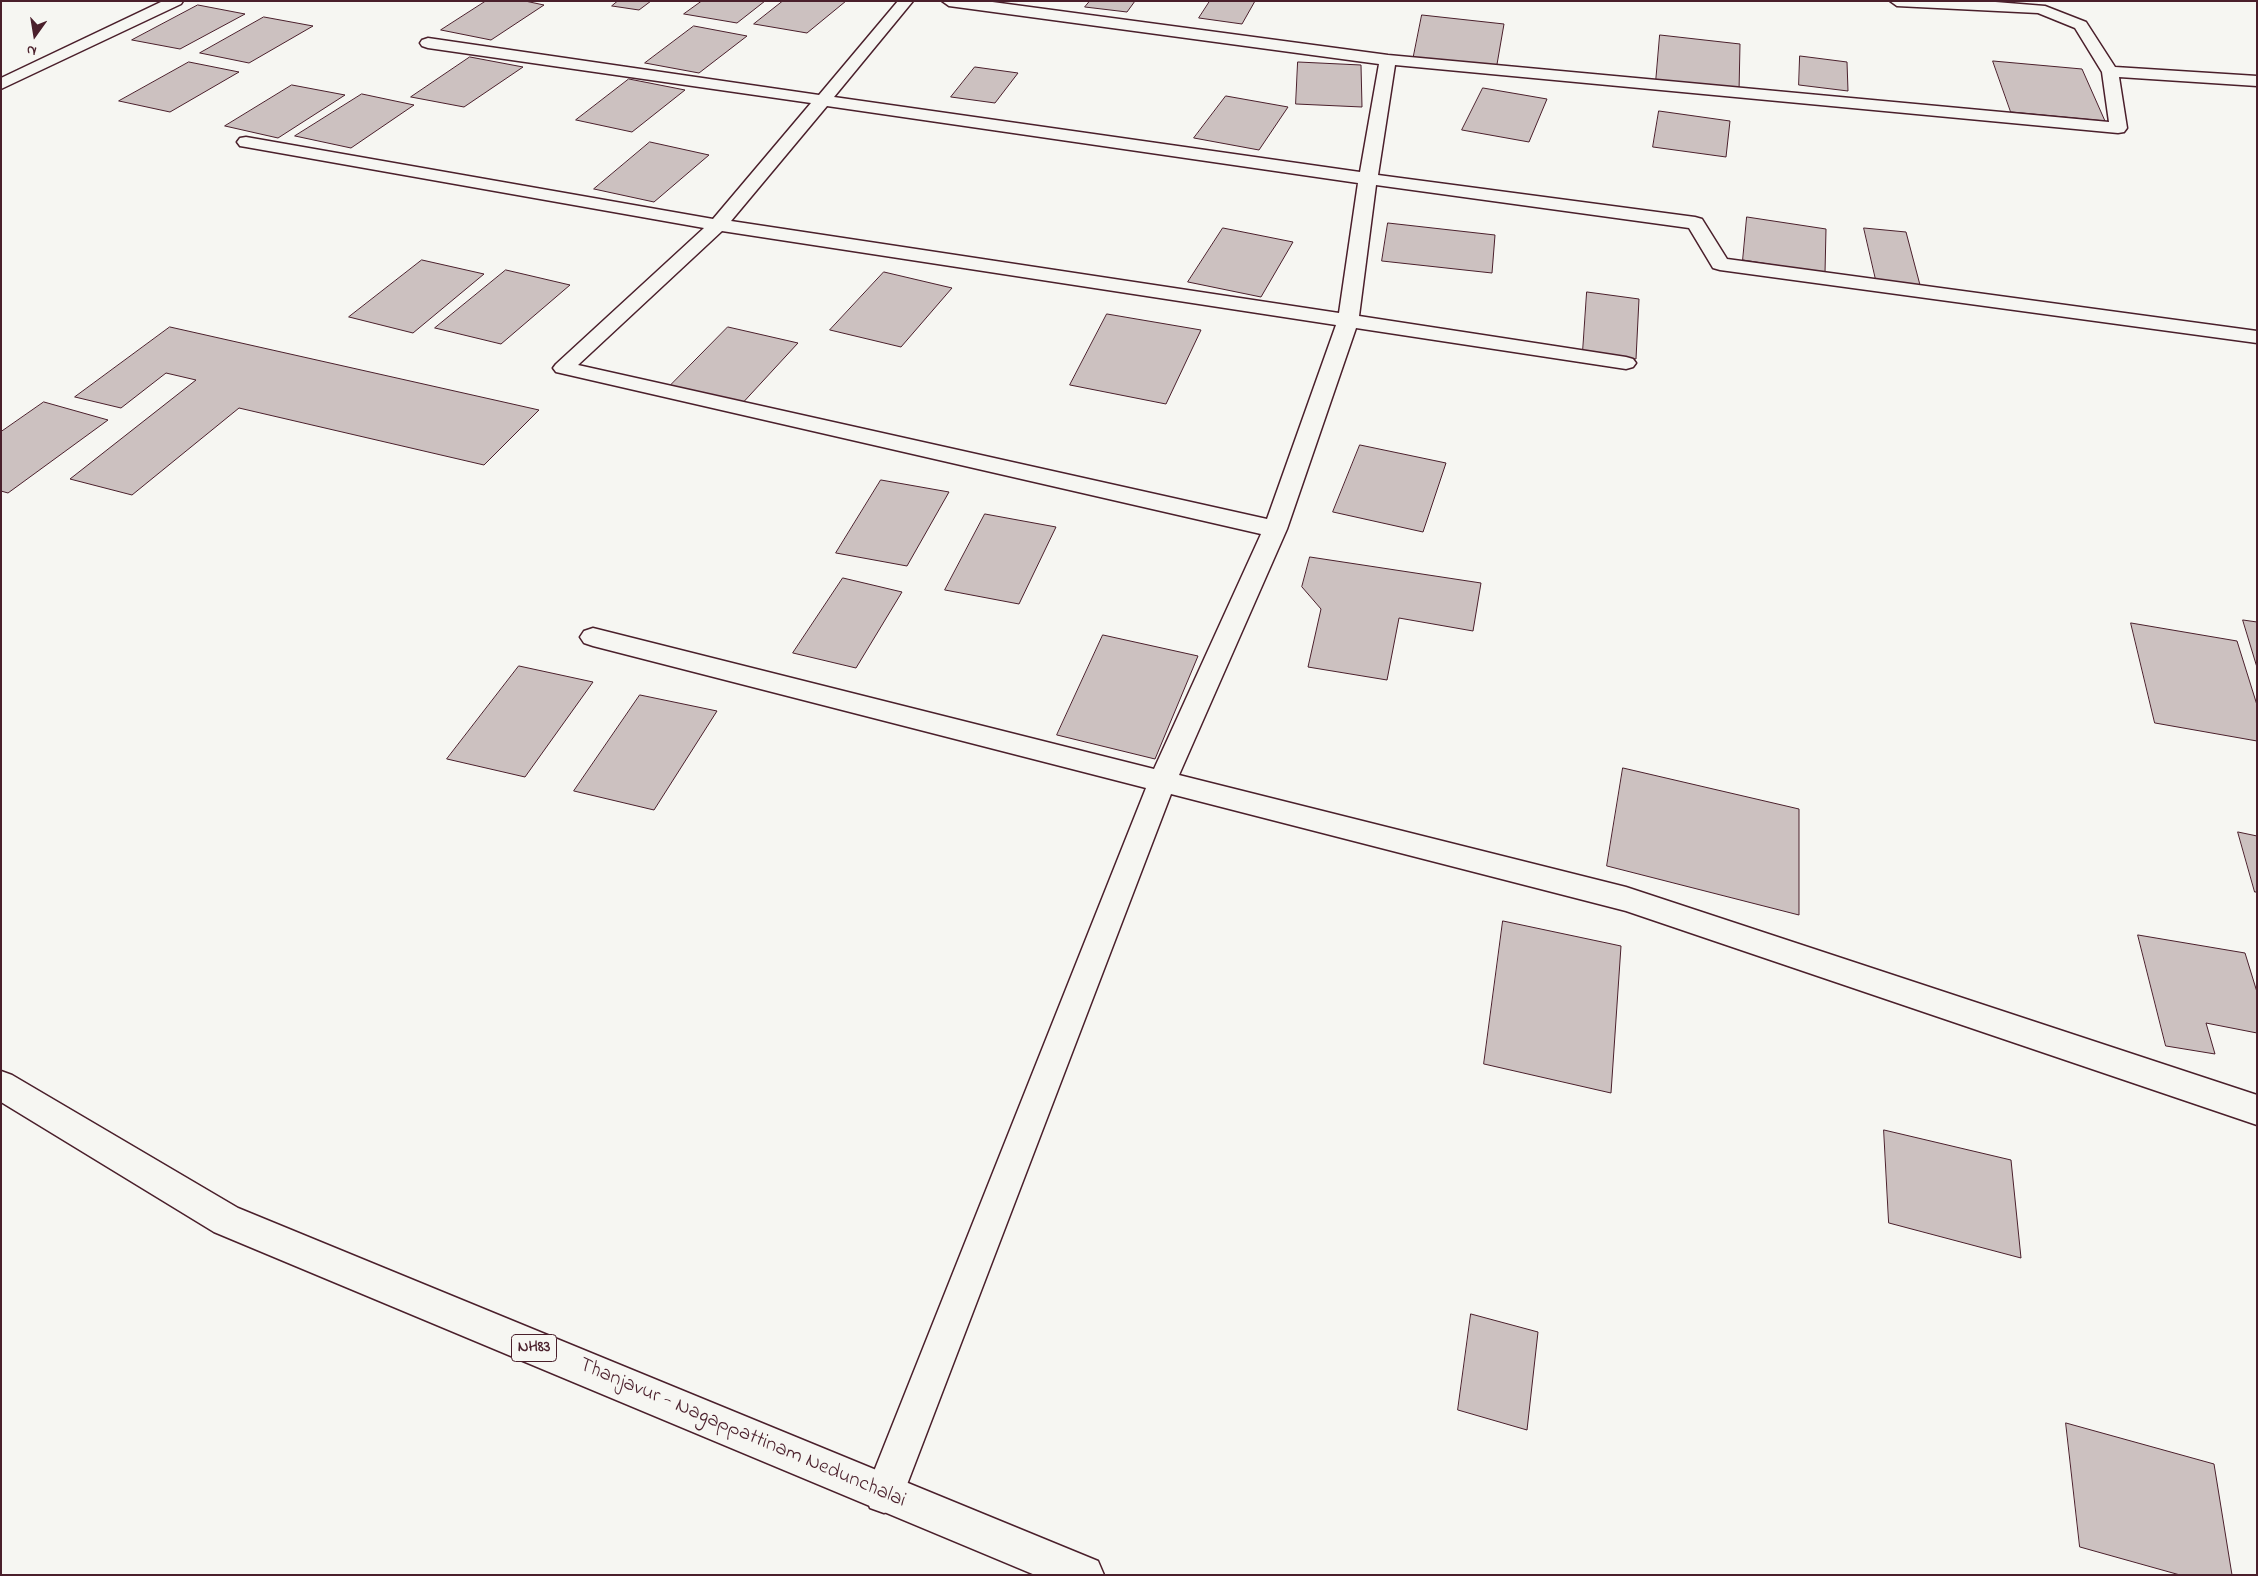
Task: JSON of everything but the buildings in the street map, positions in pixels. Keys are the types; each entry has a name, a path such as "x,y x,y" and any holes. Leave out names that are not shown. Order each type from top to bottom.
{"main road":[{"path":"1,84 176,1"},
{"path":"906,1 718,225 563,368 1274,528"},
{"path":"949,1 1388,60 2118,128 2110,72 2081,25 2040,9 1897,1"},
{"path":"428,44 1368,179 1695,223 1720,264 2257,337"},
{"path":"884,1494 1162,782 1274,528 1348,321 1368,179 1388,60"},
{"path":"2110,72 2257,81"},
{"path":"246,142 718,225 1626,363"},
{"path":"593,637 1626,899 2257,1110"},
{"name":"Thanjavur - Nagappattinam Nedunchalai","path":"1,1085 226,1220 884,1494 1084,1575"}]}
